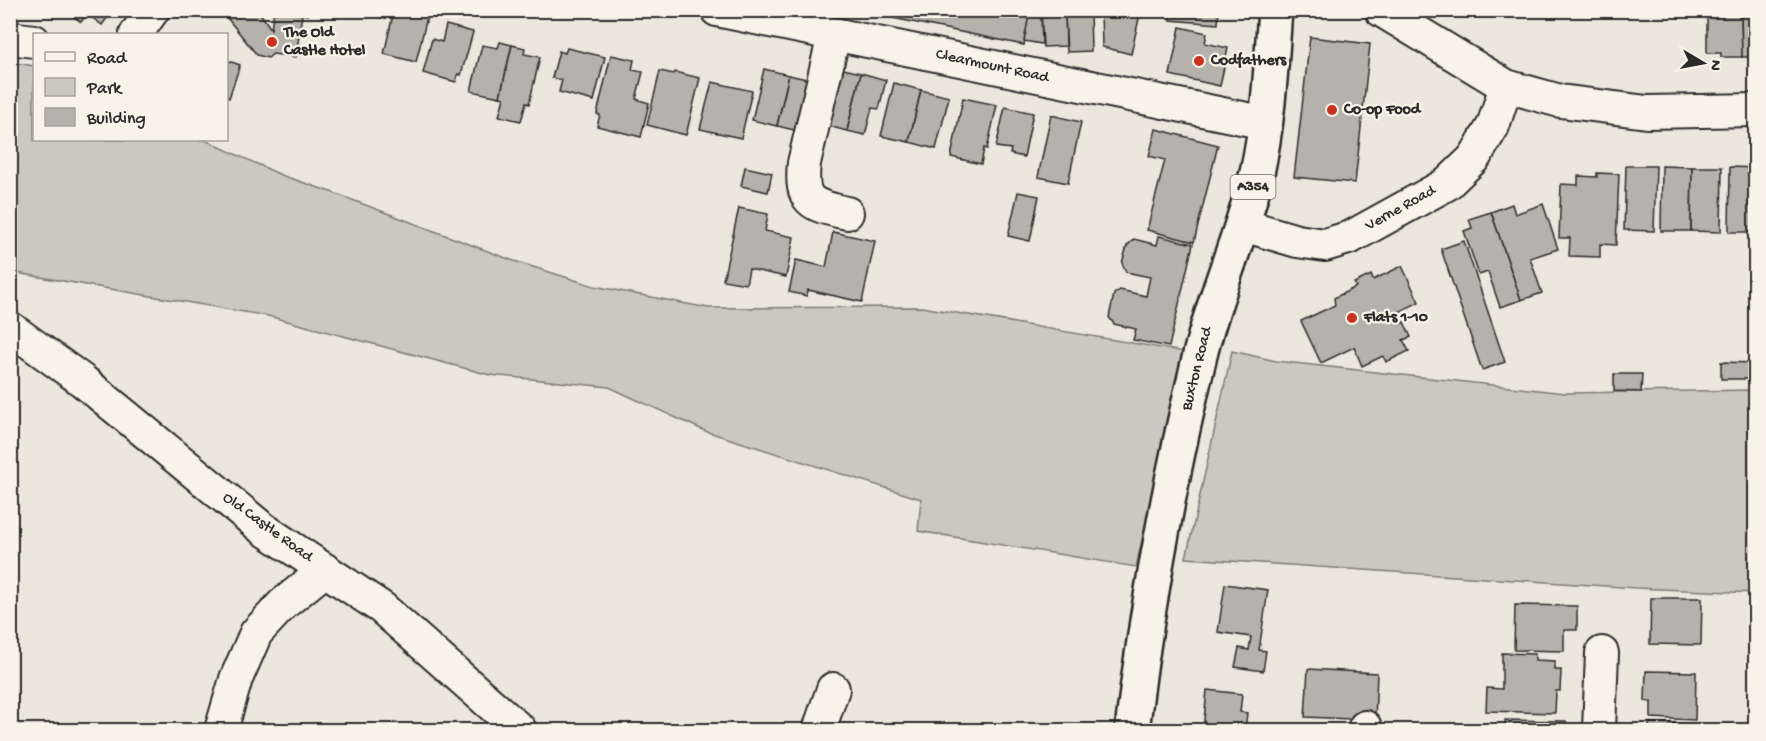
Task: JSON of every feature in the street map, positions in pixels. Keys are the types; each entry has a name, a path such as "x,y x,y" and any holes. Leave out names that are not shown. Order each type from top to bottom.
{"highway":[{"name":"Buxton Road","path":"1132,730 1157,553 1200,357 1216,300 1243,225 1256,175 1266,123 1275,10"}],"street":[{"path":"137,33 153,10"},
{"name":"Clearmount Road","path":"717,10 1266,123"},
{"path":"1381,10 1506,86 1560,101 1647,112 1755,110"},
{"path":"834,35 804,163 802,182 808,198 819,207 847,213"},
{"path":"10,38 33,41"},
{"name":"Verne Road","path":"1243,225 1297,241 1325,244 1351,237 1447,184 1474,158 1493,126 1506,86"},
{"name":"Old Castle Road","path":"10,328 83,381 262,528 382,608 520,730"},
{"path":"220,730 236,679 256,633 283,604 325,570"},
{"path":"1599,730 1602,653"},
{"path":"819,730 833,689"}],"green space":[{"path":"10,62 33,66 33,141 207,141 281,175 514,261 594,286 708,308 922,307 1185,352 1136,567 918,531 921,499 705,431 609,387 490,375 268,316 11,272"},
{"path":"1232,351 1276,361 1565,393 1755,390 1755,593 1636,588 1186,558"}],"building":[{"path":"65,10 113,10 102,25 87,14 81,22"},
{"name":"The Old Castle Hotel","path":"219,10 258,10 271,29 274,10 302,14 296,57 273,54 268,58 257,55"},
{"path":"274,10 309,10 308,15"},
{"path":"394,10 427,17 416,62 384,54"},
{"path":"854,10 1030,10 1024,45"},
{"path":"1030,10 1041,10 1042,44 1024,41"},
{"path":"1041,10 1065,10 1066,46 1043,47"},
{"path":"1070,10 1090,10 1091,51 1067,52 1065,15 1070,15"},
{"path":"1101,10 1122,10 1140,14 1131,54 1102,47"},
{"path":"1170,10 1219,10 1218,24 1170,20"},
{"path":"1707,10 1741,10 1742,57 1721,57 1721,53 1707,53"},
{"path":"1741,10 1756,10 1756,57 1742,57"},
{"path":"446,25 473,32 461,75 458,74 456,82 423,73 432,39 442,42"},
{"name":"Codfathers","path":"1180,27 1207,33 1205,43 1228,48 1220,86 1170,75"},
{"name":"Co-op Food","path":"1310,37 1370,44 1355,183 1294,177"},
{"path":"500,42 512,45 500,97 471,91 482,45 498,48"},
{"path":"512,45 525,48 524,54 540,57 529,104 526,103 521,121 499,116 504,98 500,97"},
{"path":"567,48 605,57 594,101 559,92 562,80 552,78 559,51 565,53"},
{"path":"611,55 634,60 632,70 643,72 636,99 649,103 641,137 597,126 600,115 597,114"},
{"path":"228,61 240,65 228,98"},
{"path":"835,67 861,73 847,131 828,126"},
{"path":"764,69 789,75 777,126 752,120"},
{"path":"660,71 700,78 686,135 647,125"},
{"path":"861,73 886,80 879,109 872,108 865,135 847,131"},
{"path":"789,75 815,81 803,132 777,126"},
{"path":"712,82 752,91 741,138 700,129"},
{"path":"894,83 921,90 909,142 881,136"},
{"path":"921,90 949,97 936,149 909,142"},
{"path":"963,98 997,105 987,149 984,148 981,164 951,157"},
{"path":"1005,107 1033,113 1024,157 1010,154 1011,149 996,147"},
{"path":"1051,115 1081,122 1068,183 1038,177"},
{"path":"1156,129 1218,145 1194,242 1147,230 1165,160 1149,156"},
{"path":"1626,166 1656,166 1654,231 1624,230"},
{"path":"1662,166 1692,167 1691,231 1661,231"},
{"path":"745,167 772,173 768,192 741,186"},
{"path":"1692,167 1722,167 1721,232 1691,231"},
{"path":"1730,167 1756,168 1756,232 1729,232"},
{"path":"1597,173 1619,174 1616,245 1600,244 1600,257 1569,256 1570,238 1559,238 1561,184 1578,185 1578,176 1597,177"},
{"path":"1018,192 1039,196 1030,241 1008,236"},
{"path":"1512,204 1515,214 1543,204 1558,249 1530,258 1542,293 1521,300 1491,212"},
{"path":"739,208 768,214 765,231 794,237 786,277 749,269 746,284 723,280"},
{"path":"1491,212 1521,300 1500,307 1488,272 1479,275 1464,231 1472,228 1469,219"},
{"path":"833,232 875,241 862,302 808,290 807,296 789,292 796,260 826,267"},
{"path":"1159,236 1193,244 1169,347 1133,340 1136,329 1114,324 1109,317 1114,294 1120,290 1146,296 1150,277 1126,272 1122,263 1127,246 1134,239 1157,245"},
{"path":"1464,241 1505,362 1482,370 1441,249"},
{"name":"Flats 1-10","path":"1402,266 1419,302 1395,314 1399,324 1404,322 1411,337 1403,340 1409,351 1386,362 1383,356 1362,366 1354,347 1321,363 1301,321 1335,305 1334,298 1356,287 1354,283 1371,275 1373,280"},
{"path":"1721,362 1753,363 1753,379 1721,379"},
{"path":"1614,374 1642,374 1641,392 1614,391"},
{"path":"1225,584 1268,590 1259,650 1266,651 1263,671 1235,667 1239,648 1249,650 1251,637 1218,632"},
{"path":"1651,598 1702,598 1701,645 1650,644"},
{"path":"1515,605 1577,606 1577,630 1564,630 1564,651 1514,650"},
{"path":"1502,653 1535,654 1535,660 1555,661 1555,670 1561,670 1560,691 1556,691 1555,713 1486,711 1487,688 1502,689"},
{"path":"1308,669 1377,673 1375,720 1305,717"},
{"path":"1646,671 1696,672 1695,720 1651,718 1651,702 1645,701"},
{"path":"1207,690 1242,694 1240,712 1247,713 1245,730 1203,730"},
{"path":"1505,720 1566,721 1566,730 1505,730"},
{"path":"1649,723 1692,724 1692,730 1649,730"}],"place":[{"name":"The Old Castle Hotel","path":"272,42"},
{"name":"Codfathers","path":"1199,61"},
{"name":"Co-op Food","path":"1332,110"},
{"name":"Flats 1-10","path":"1352,318"}]}
